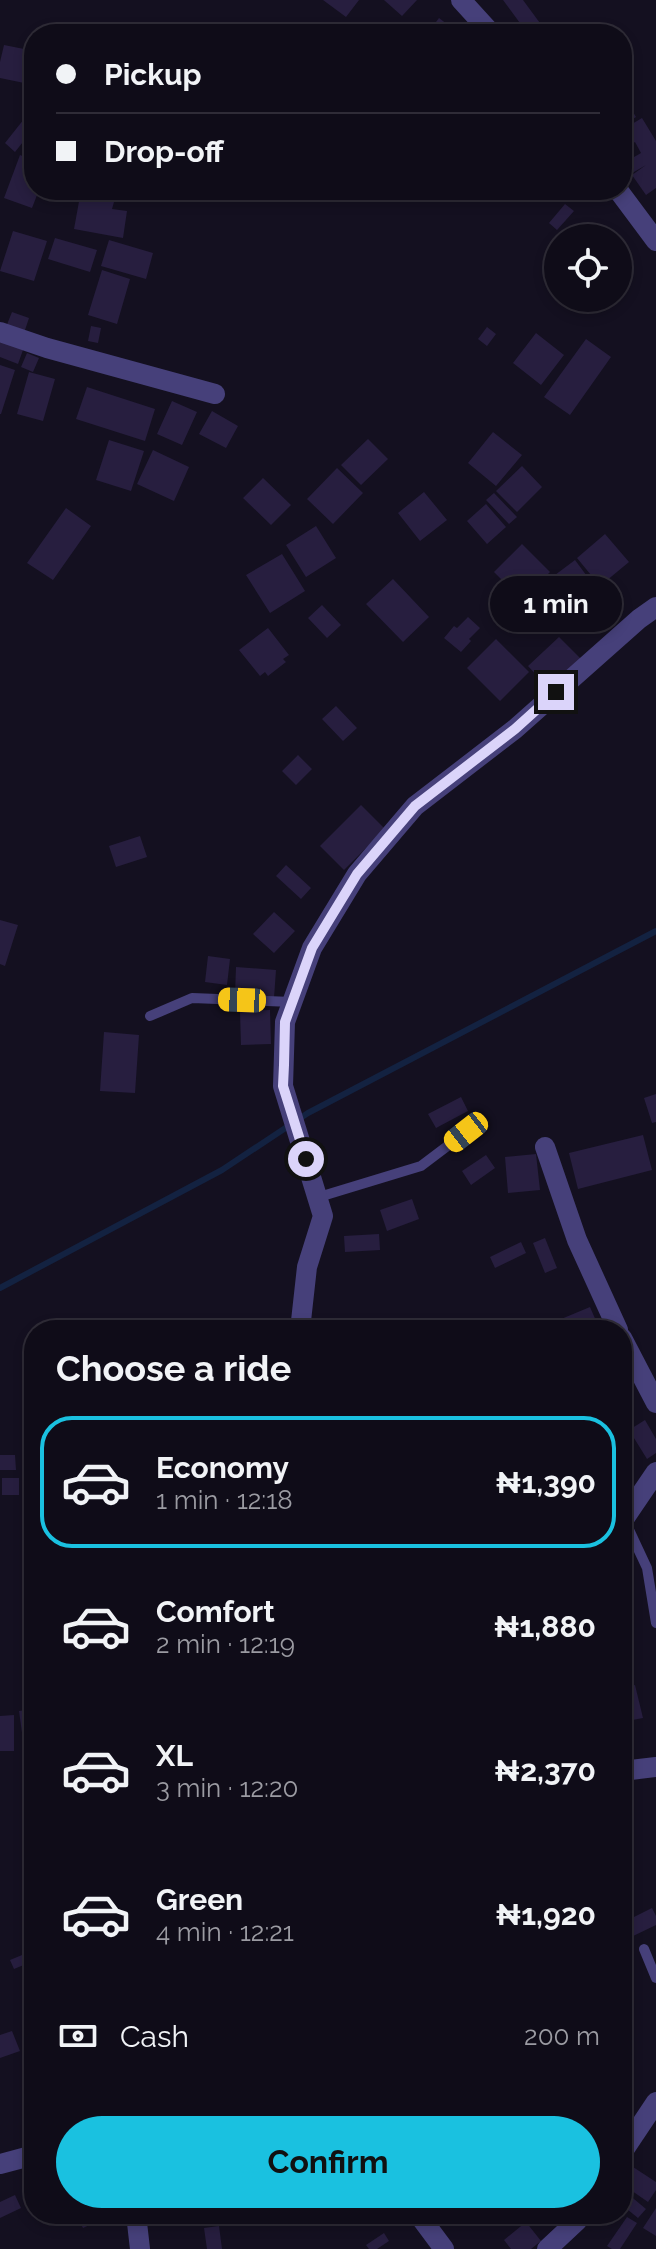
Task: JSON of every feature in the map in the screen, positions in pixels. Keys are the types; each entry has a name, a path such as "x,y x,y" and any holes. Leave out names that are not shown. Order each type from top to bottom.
{"street":[{"path":"461,0 483,24"},
{"path":"625,200 656,241"},
{"path":"0,332 215,394"},
{"path":"301,1320 307,1267 323,1216 283,1086 285,1022 312,948 357,874 415,806 515,729 656,607"},
{"path":"545,1147 577,1240 613,1320"},
{"path":"632,1357 656,1403"},
{"path":"632,1506 656,1472"},
{"path":"632,1770 656,1767"},
{"path":"632,2138 656,2102"},
{"path":"0,2164 24,2158"},
{"path":"137,2224 140,2249"},
{"path":"425,2224 444,2249"},
{"path":"547,2249 574,2224"}],"lane":[{"path":"150,1016 192,998 292,1002"},
{"path":"319,1197 421,1166 466,1132"},
{"path":"632,1537 647,1568 656,1623"},
{"path":"644,1949 656,1978"}],"building":[{"path":"323,0 359,0 346,17"},
{"path":"384,0 417,0 402,16"},
{"path":"503,0 523,0 541,24 521,24"},
{"path":"4,45 24,49 24,83 0,78"},
{"path":"642,118 656,141 656,188 646,195 632,175 646,165 632,173 632,158 641,153 635,142 632,144 632,124"},
{"path":"24,119 24,141 15,152 5,143"},
{"path":"20,155 24,157 24,200 35,200 32,208 4,198"},
{"path":"79,200 114,202 112,209 127,211 123,238 74,229"},
{"path":"565,204 574,211 562,224 549,223"},
{"path":"13,231 47,241 34,281 0,271"},
{"path":"55,238 97,250 90,272 48,259"},
{"path":"109,240 153,253 146,279 101,266"},
{"path":"102,270 130,279 117,324 88,315"},
{"path":"12,312 29,318 24,333 6,327"},
{"path":"91,326 101,328 98,343 88,341"},
{"path":"487,327 496,334 487,346 478,339"},
{"path":"536,333 564,355 541,385 513,363"},
{"path":"586,339 611,357 570,415 544,397"},
{"path":"0,341 23,350 18,364 0,357"},
{"path":"27,353 39,358 33,372 21,367"},
{"path":"0,365 15,370 1,414 0,414"},
{"path":"29,372 55,379 43,421 17,414"},
{"path":"87,387 155,409 145,441 76,419"},
{"path":"172,401 197,412 182,445 157,434"},
{"path":"212,411 238,426 226,448 199,434"},
{"path":"493,432 522,455 496,486 468,463"},
{"path":"368,439 388,459 361,485 341,465"},
{"path":"109,440 144,451 131,491 96,480"},
{"path":"153,450 189,467 174,501 137,484"},
{"path":"522,466 542,487 517,512 496,491"},
{"path":"337,468 363,493 333,524 307,499"},
{"path":"263,478 291,505 271,525 243,498"},
{"path":"424,492 447,520 420,541 398,513"},
{"path":"494,493 517,517 509,524 486,500"},
{"path":"486,504 506,527 487,544 467,521"},
{"path":"66,508 91,526 53,580 27,563"},
{"path":"316,526 336,558 306,577 286,545"},
{"path":"605,534 629,562 600,586 577,558"},
{"path":"522,544 550,572 522,600 494,572"},
{"path":"282,554 305,591 270,613 246,575"},
{"path":"575,560 595,587 567,607 547,581"},
{"path":"393,579 429,617 403,642 366,604"},
{"path":"322,605 341,625 327,638 308,618"},
{"path":"468,617 480,628 461,652 444,638 454,626 457,628"},
{"path":"268,628 289,655 283,659 286,662 268,676 265,672 260,676 239,650"},
{"path":"559,637 583,661 551,691 528,666"},
{"path":"496,639 529,672 500,701 467,668"},
{"path":"336,706 357,728 343,741 322,719"},
{"path":"298,755 312,769 296,785 282,771"},
{"path":"361,805 385,829 344,870 320,846"},
{"path":"140,836 147,857 116,867 109,846"},
{"path":"286,865 311,888 301,899 276,876"},
{"path":"274,912 295,931 274,953 253,934"},
{"path":"0,920 18,925 5,966 0,964"},
{"path":"208,956 230,959 227,985 205,982"},
{"path":"236,967 276,970 274,998 235,995"},
{"path":"270,1010 271,1044 241,1045 240,1011"},
{"path":"104,1032 139,1035 135,1093 100,1091"},
{"path":"656,1094 656,1122 652,1123 644,1098"},
{"path":"461,1097 468,1111 436,1128 428,1114"},
{"path":"643,1135 652,1170 578,1189 569,1153"},
{"path":"536,1154 540,1190 508,1193 505,1157"},
{"path":"486,1155 495,1168 471,1185 462,1171"},
{"path":"412,1199 419,1219 387,1231 380,1210"},
{"path":"379,1234 380,1250 345,1252 344,1236"},
{"path":"545,1238 557,1268 545,1273 533,1243"},
{"path":"521,1242 526,1253 495,1268 490,1257"},
{"path":"590,1307 596,1320 559,1320"},
{"path":"645,1420 656,1439 656,1453 647,1459 632,1435 632,1428"},
{"path":"0,1455 15,1455 16,1470 0,1470"},
{"path":"2,1478 19,1478 19,1495 2,1495"},
{"path":"635,1685 643,1718 632,1720 632,1686"},
{"path":"24,1710 24,1747 19,1711"},
{"path":"14,1715 14,1751 0,1751 0,1716"},
{"path":"652,1908 656,1925 632,1937 632,1918"},
{"path":"24,1954 24,1965 14,1969 10,1960"},
{"path":"12,2031 20,2051 0,2058 0,2035"},
{"path":"632,2169 656,2182 656,2190 648,2202 632,2191"},
{"path":"15,2195 21,2208 0,2218 0,2202"},
{"path":"632,2197 646,2209 638,2218 632,2213"},
{"path":"656,2208 656,2236 643,2228"},
{"path":"632,2220 637,2223 620,2249 607,2246 622,2224 632,2224"},
{"path":"528,2224 541,2241 531,2249 511,2249 504,2240"},
{"path":"219,2226 222,2249 207,2249 204,2228"},
{"path":"384,2233 389,2241 377,2249 369,2249 366,2245"}],"waterway":[{"path":"0,1288 222,1170 308,1113 656,931"}],"route":[{"path":"306,1159 283,1086 285,1022 312,948 357,874 415,806 515,729 556,692"}]}
